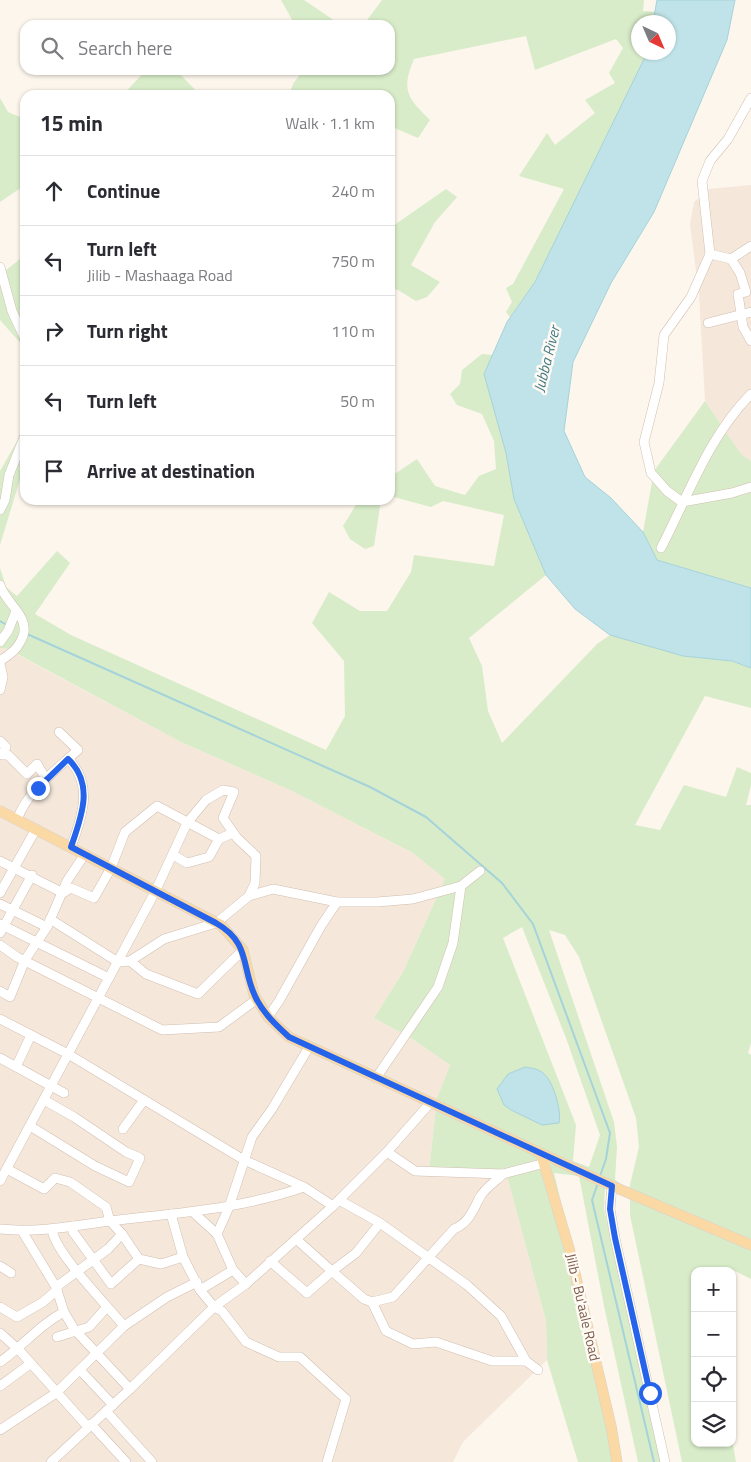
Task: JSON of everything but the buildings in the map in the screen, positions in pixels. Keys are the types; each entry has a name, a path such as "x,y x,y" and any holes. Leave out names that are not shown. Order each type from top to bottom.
{"main road":[{"path":"0,811 228,931 243,950 257,999 268,1017 289,1037 431,1102 543,1158 594,1177 751,1245"},
{"name":"Jilib - Bu'aale Road","path":"543,1158 569,1248 611,1426 617,1462"}],"street":[{"path":"751,98 728,139 710,161 702,182 710,254 691,297 664,335 659,383 644,442 651,473 666,491 682,502 732,493 751,486"},
{"path":"731,259 751,246"},
{"path":"710,254 731,259 740,273 746,292 738,294 741,315 743,327 751,341"},
{"path":"0,267 12,311 20,328"},
{"path":"708,323 751,312"},
{"path":"661,548 682,502 727,422 751,394"},
{"path":"0,510 5,500 9,475 20,448"},
{"path":"0,585 14,615 24,621 25,629 18,649 0,662 3,677 0,690"},
{"path":"0,642 8,631 14,615"},
{"path":"17,820 21,808 46,779 78,750 59,732"},
{"path":"0,741 6,747 1,758"},
{"path":"1,758 8,755 27,774 37,764 46,779"},
{"path":"68,759 77,767 85,793 81,820 71,847"},
{"path":"0,1181 30,1121 44,1100 155,892 187,823 206,800 223,790 234,792 223,818 233,833 256,856 255,883 249,896"},
{"path":"63,894 71,888 94,898 111,868 125,832 157,806 219,840"},
{"path":"0,893 36,829"},
{"path":"173,855 187,863 209,857 219,840 233,833"},
{"path":"0,991 10,996 25,960 48,923 63,894 67,881 84,854"},
{"path":"0,861 32,876 63,894"},
{"path":"0,904 48,923 118,962 130,962 164,939 216,923 249,896 273,889 337,902 377,902 413,899 461,886 480,872"},
{"path":"32,876 2,928 36,942 109,978"},
{"path":"376,1078 438,987 453,943 461,886"},
{"path":"268,1017 279,1001 320,926 337,902"},
{"path":"0,945 25,960 162,1030 219,1027 257,999"},
{"path":"130,962 146,974 198,994 243,950"},
{"path":"0,1019 68,1054 244,1160 380,1223 467,1285 501,1316 526,1361 538,1370"},
{"path":"16,1067 31,1035"},
{"path":"218,1234 230,1207 252,1137 272,1109 309,1047"},
{"path":"0,1058 64,1093"},
{"path":"30,1121 96,1166 129,1182 140,1158 126,1152 82,1122 44,1100"},
{"path":"123,1130 144,1100"},
{"path":"51,1462 130,1389 214,1307 246,1284 336,1203 387,1152 431,1102"},
{"path":"387,1152 416,1171 503,1174"},
{"path":"296,1238 364,1299 372,1302 392,1297 454,1229 461,1226 476,1208 481,1196 503,1174 543,1158"},
{"path":"6,1169 44,1189 56,1178 70,1182 106,1207 110,1221 122,1234 139,1259 161,1264 182,1257"},
{"path":"609,1184 610,1209 615,1238 664,1462"},
{"path":"0,1229 22,1231 52,1229 171,1214 194,1213 280,1196 304,1187"},
{"path":"194,1213 218,1234 233,1270 246,1284"},
{"path":"171,1214 182,1257 198,1286 214,1307 222,1311 246,1342 279,1357 300,1357 346,1399 327,1462"},
{"path":"270,1261 307,1293 356,1253 380,1223"},
{"path":"73,1226 73,1232 111,1284 139,1259"},
{"path":"52,1229 56,1244 124,1326"},
{"path":"22,1231 56,1289 64,1312 77,1332 130,1389"},
{"path":"0,1307 17,1317 43,1302 78,1271 108,1249 122,1234"},
{"path":"0,1266 11,1273"},
{"path":"0,1430 56,1394 124,1326 168,1297 233,1270"},
{"path":"372,1302 386,1331 413,1344 436,1342 492,1361 526,1361"},
{"path":"58,1337 89,1327 107,1307"},
{"path":"0,1362 19,1350 25,1340 51,1318 64,1312"},
{"path":"0,1333 19,1350 56,1394 126,1462"},
{"path":"0,1386 30,1364"},
{"path":"80,1370 152,1462"}],"shaded area":[{"path":"751,185 751,461 741,454 705,401 699,294 690,224 694,202 709,189"},
{"path":"0,648 7,649 181,742 292,791 413,853 445,879 403,972 374,1018 411,1038 450,1065 437,1098 429,1171 507,1176 546,1321 547,1360 463,1442 453,1462 0,1462"}],"green space":[{"path":"281,0 304,0 334,20 292,20"},
{"path":"382,0 644,0 643,11 655,12 654,15 631,15 631,60 646,60 535,282 510,317 506,312 512,302 506,288 513,284 564,189 519,176 547,133 555,145 595,113 585,100 615,83 609,73 623,48 616,39 535,70 526,36 414,59 408,79 408,93 416,106 430,120 418,138 395,128 395,90 291,90 299,75 395,75 395,20 367,20"},
{"path":"141,75 181,75 195,90 128,90"},
{"path":"0,98 8,112 20,117 20,188 0,202"},
{"path":"446,189 457,197 435,222 411,265 440,282 427,297 416,301 395,289 395,225"},
{"path":"20,259 20,342 0,320 0,275"},
{"path":"482,354 493,355 484,374 506,453 514,499 546,575 469,638 482,666 488,711 502,743 597,644 610,635 683,656 732,661 751,668 751,708 705,696 635,825 660,830 684,785 726,797 737,767 751,773 751,785 746,805 751,805 751,1043 748,1053 751,1055 751,1279 736,1272 736,1267 691,1267 691,1447 733,1447 736,1462 682,1462 630,1215 630,1198 605,1188 604,1209 663,1462 638,1462 604,1306 579,1176 554,1173 620,1462 578,1462 547,1360 546,1321 507,1176 429,1171 437,1098 450,1065 411,1038 374,1018 403,972 445,879 413,853 292,791 181,742 8,649 0,648 0,568 6,587 17,596 57,551 70,563 35,614 71,635 326,750 345,716 344,661 312,623 329,592 360,611 387,611 411,572 414,555 494,566 504,515 443,501 431,507 395,497 395,474 417,459 435,486 465,495 479,476 496,469 494,441 482,414 457,405 450,394 460,384 462,370","holes":["522,927 566,1038 600,1135 589,1167 573,1161 576,1125 503,938","549,930 565,935 579,957 636,1118 639,1147 629,1189 615,1180 617,1147 614,1122"]},
{"path":"705,401 741,454 751,461 751,588 657,560 643,532 654,471"},
{"path":"20,436 20,479 0,545 0,471"},
{"path":"356,505 380,505 374,546 365,549 350,539 343,526"}],"water":[{"name":"Jubba River","path":"657,0 735,0 727,40 654,212 611,283 573,362 564,431 585,477 611,498 643,532 657,560 751,588 751,668 732,661 683,656 610,635 575,609 546,575 514,499 506,453 484,374 507,322 535,282 644,60 676,60 676,15 654,15"},
{"path":"525,1067 542,1072 551,1083 558,1104 559,1123 542,1125 504,1105 497,1089 508,1074"}],"waterway":[{"path":"0,621 7,625"},
{"path":"27,634 370,787 426,817 502,883 533,924 610,1133 606,1159 600,1176"},
{"path":"598,1183 592,1200 654,1462"}],"route":[{"path":"38,788 68,759 77,767 85,793 81,820 71,847 221,925 228,931 243,950 254,995 268,1017 289,1037 612,1186 610,1209 615,1238 650,1393"}]}
